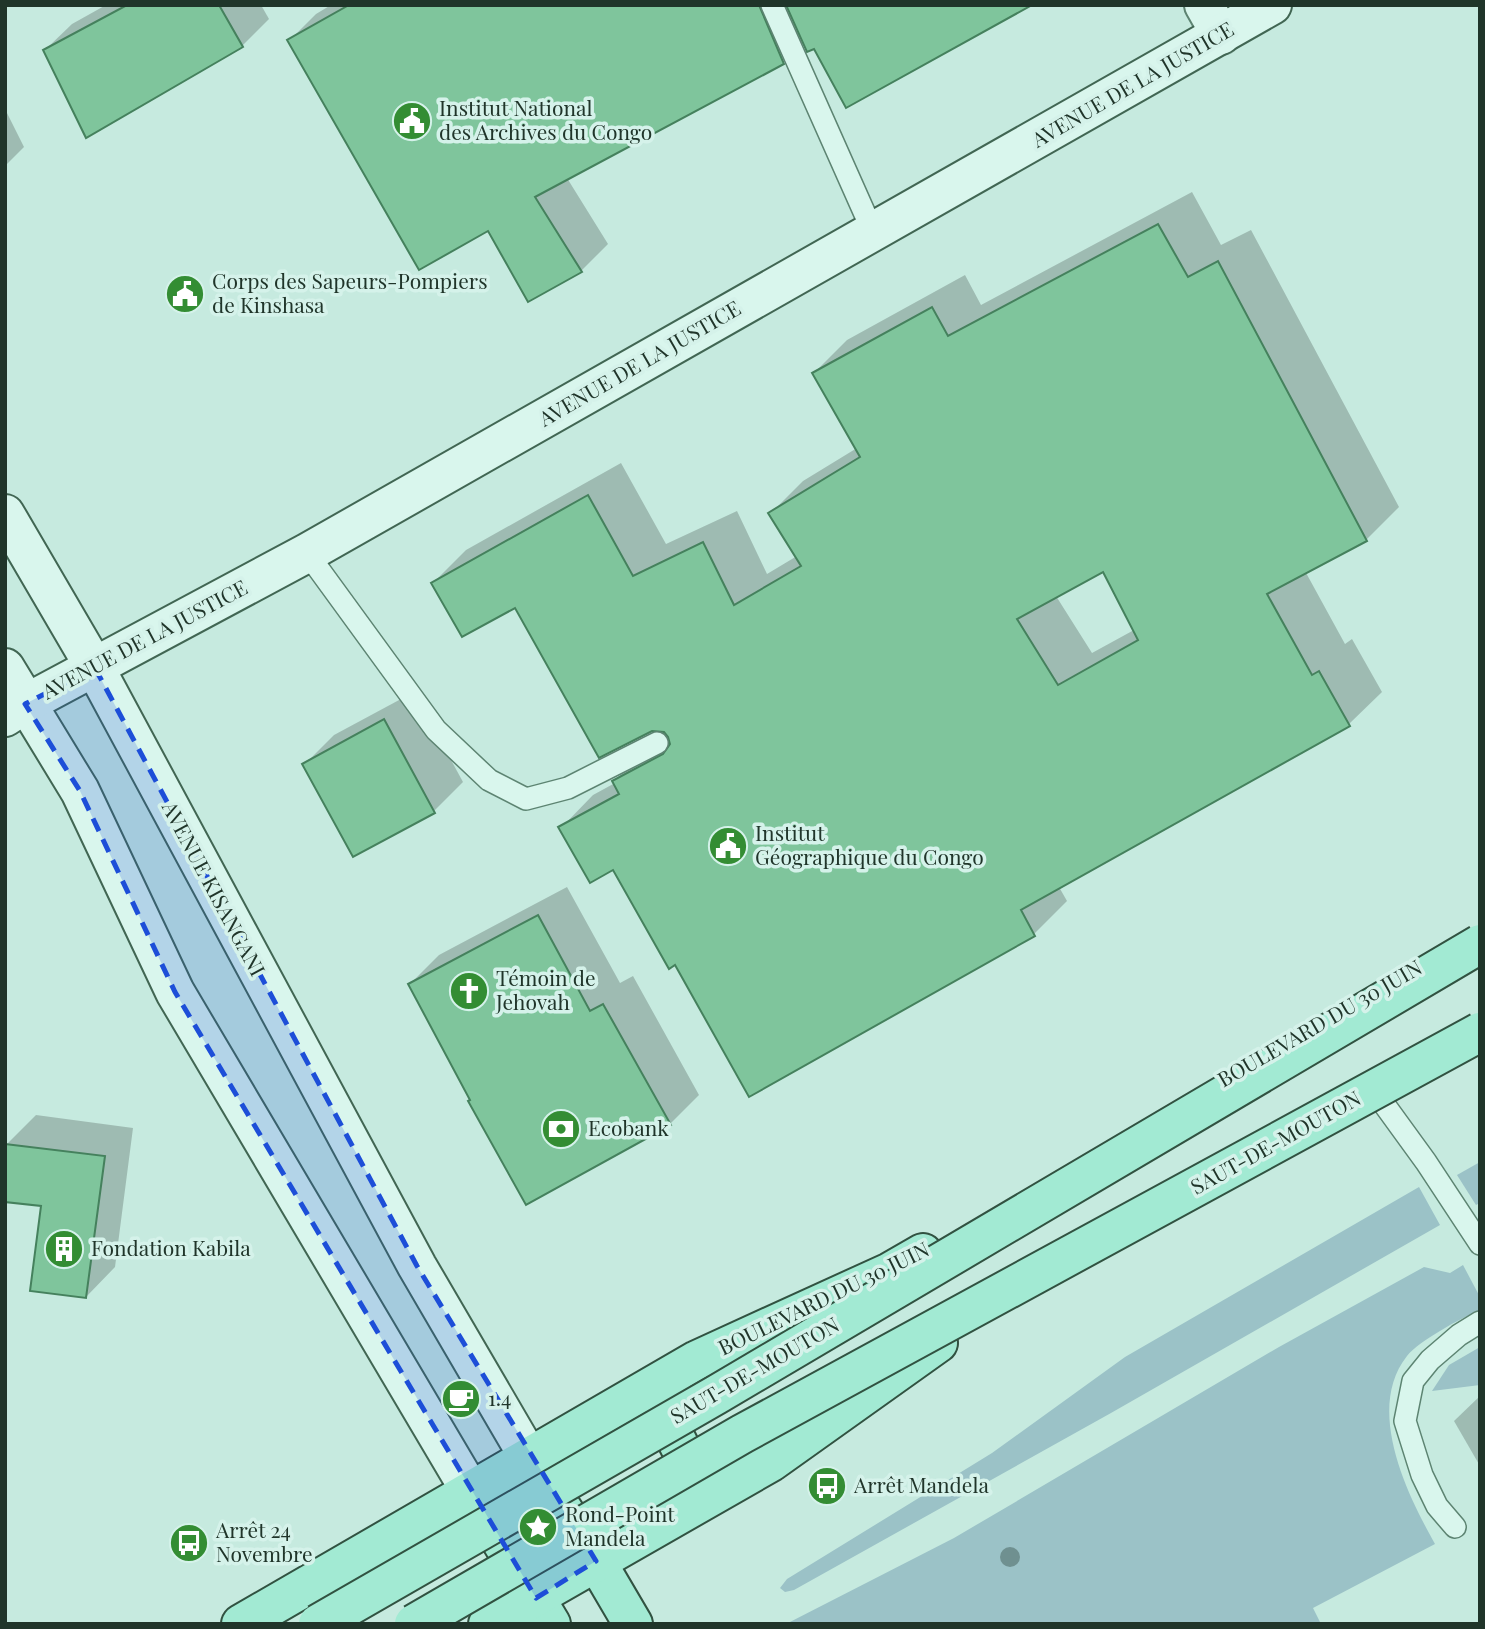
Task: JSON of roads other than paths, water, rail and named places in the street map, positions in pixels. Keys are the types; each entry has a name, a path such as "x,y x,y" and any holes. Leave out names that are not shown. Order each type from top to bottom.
{"main road":[{"name":"BOULEVARD DU 30 JUIN","path":"256,1615 697,1360 890,1272 1480,932"},
{"name":"SAUT-DE-MOUTON","path":"318,1624 716,1395 1480,944"},
{"name":"SAUT-DE-MOUTON","path":"414,1624 742,1434 1480,1032"},
{"path":"488,1624 544,1611 596,1561 771,1462 930,1348 1480,1046"},
{"path":"697,1360 671,1391 665,1409 668,1428 687,1461 702,1474 712,1475 771,1462"},
{"path":"528,1456 633,1624"},
{"path":"471,1492 544,1611"},
{"path":"256,1615 316,1602 327,1603 333,1606 347,1624"}],"street":[{"name":"AVENUE DE LA JUSTICE","path":"15,710 307,553 873,232 1213,20 1272,5"},
{"name":"AVENUE KISANGANI","path":"5,514 95,668 417,1266 528,1456"},
{"path":"5,668 15,710 80,791 175,992 471,1492"}],"lane":[{"path":"772,5 873,232"},
{"path":"307,553 436,730 489,780 526,799 568,788 657,743"},
{"path":"1381,1100 1480,1244"},
{"path":"1455,1527 1437,1506 1422,1475 1405,1421 1413,1381 1430,1360 1459,1335 1480,1322"}],"place":[{"name":"Institut National des Archives du Congo","path":"412,121"},
{"name":"Corps des Sapeurs-Pompiers de Kinshasa","path":"185,294"},
{"name":"Institut Géographique du Congo","path":"728,846"},
{"name":"Témoin de Jehovah","path":"469,991"},
{"name":"Ecobank","path":"561,1129"},
{"name":"Fondation Kabila","path":"64,1249"},
{"name":"1.4","path":"461,1399"},
{"name":"Arrêt Mandela","path":"827,1486"},
{"name":"Rond-Point Mandela","path":"538,1527"},
{"name":"Arrêt 24 Novembre","path":"189,1543"}]}
